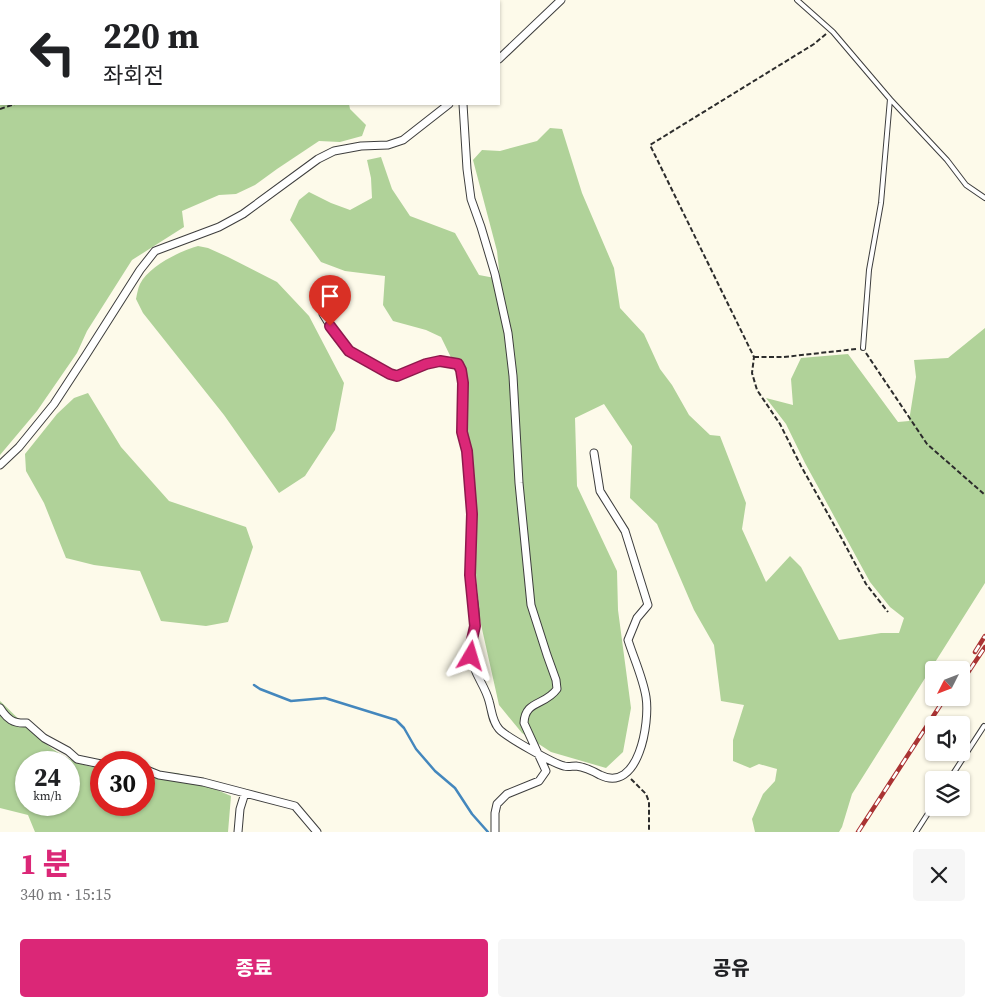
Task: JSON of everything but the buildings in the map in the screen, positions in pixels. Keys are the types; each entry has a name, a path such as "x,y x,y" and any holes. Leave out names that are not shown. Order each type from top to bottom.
{"street":[{"path":"500,58 561,0"},
{"path":"0,465 19,447 54,404 140,270 155,252 219,227 243,214 318,159 334,151 361,146 388,145 403,140 448,105"},
{"path":"463,105 471,199 495,274 508,333 513,376 519,483 531,605 556,680 557,690 551,697 530,706 524,714 524,723 546,771 539,781 507,794 497,804 495,830"},
{"path":"323,314 337,337 349,351 390,374 397,376 426,364 440,361 458,364 463,383 462,432 467,451 472,514 470,575 475,626 471,644 471,656 475,673 486,694 493,719 500,730 539,755 566,767 576,766 607,778 616,779 626,774 635,764 644,732 647,700 644,685 628,640 637,618 648,605 625,531 600,491 594,452"},
{"path":"0,708 10,721 26,723 44,738 76,759 90,762"},
{"path":"155,773 204,782 294,806 317,832"},
{"path":"238,832 240,809 244,793"}],"lane":[{"path":"797,0 830,30 890,99 947,160 966,185 985,198"},
{"path":"862,348 868,270 881,203 890,99"},
{"path":"955,771 985,725"},
{"path":"916,832 926,816"}],"path":[{"path":"830,30 814,44 650,145 754,357 752,373 757,390 780,424 866,584 888,612"},
{"path":"0,110 12,105"},
{"path":"754,357 784,357 862,348 927,444 985,495"},
{"path":"626,774 646,794 649,802 649,832"}],"green space":[{"path":"0,105 349,105 350,109 366,125 362,136 340,142 319,141 255,185 236,194 219,195 182,211 184,227 132,260 87,331 77,353 37,411 0,455"},
{"path":"550,128 562,129 582,193 614,268 620,308 644,334 660,369 672,385 689,415 710,435 720,436 746,503 742,529 766,582 790,556 801,567 839,640 881,633 899,633 904,618 890,607 870,582 805,463 786,424 766,398 793,405 791,379 801,358 848,354 898,422 909,421 916,377 914,360 948,358 985,328 985,583 936,661 925,661 925,678 852,794 839,832 755,832 752,819 763,794 775,781 777,769 759,764 750,768 733,761 733,740 744,705 721,701 714,645 694,610 657,524 630,498 632,446 604,404 575,418 577,486 617,571 618,610 631,708 623,752 606,768 551,752 522,733 499,705 480,620 461,378 441,337 426,330 393,321 383,305 385,276 345,271 321,262 290,220 299,200 309,192 350,210 372,198 371,178 367,160 381,157 392,189 410,216 455,233 479,275 500,279 497,251 473,160 482,150 500,151 537,141"},
{"path":"198,246 208,248 228,257 277,282 309,316 344,383 335,430 305,476 279,493 224,415 143,313 136,299 140,284 150,271 174,255"},
{"path":"88,393 121,447 169,501 246,527 253,547 228,622 206,626 161,621 140,571 94,565 66,558 44,503 26,471 25,454 57,414 74,398"},
{"path":"0,701 55,751 15,751 15,812 0,808"},
{"path":"80,763 90,766 90,816 155,816 155,772 178,773 231,796 228,832 35,832 28,816 80,816"}],"waterway":[{"path":"254,685 291,701 325,698 396,720 404,728 416,749 435,771 455,788 472,814 488,832"}],"railway":[{"path":"975,652 985,636"},
{"path":"970,670 985,647"},
{"path":"858,832 940,706"}],"route":[{"path":"330,326 349,351 390,374 397,376 426,364 440,361 458,364 461,370 463,383 462,432 467,451 472,514 469,556 475,626 471,644 471,656"}]}
